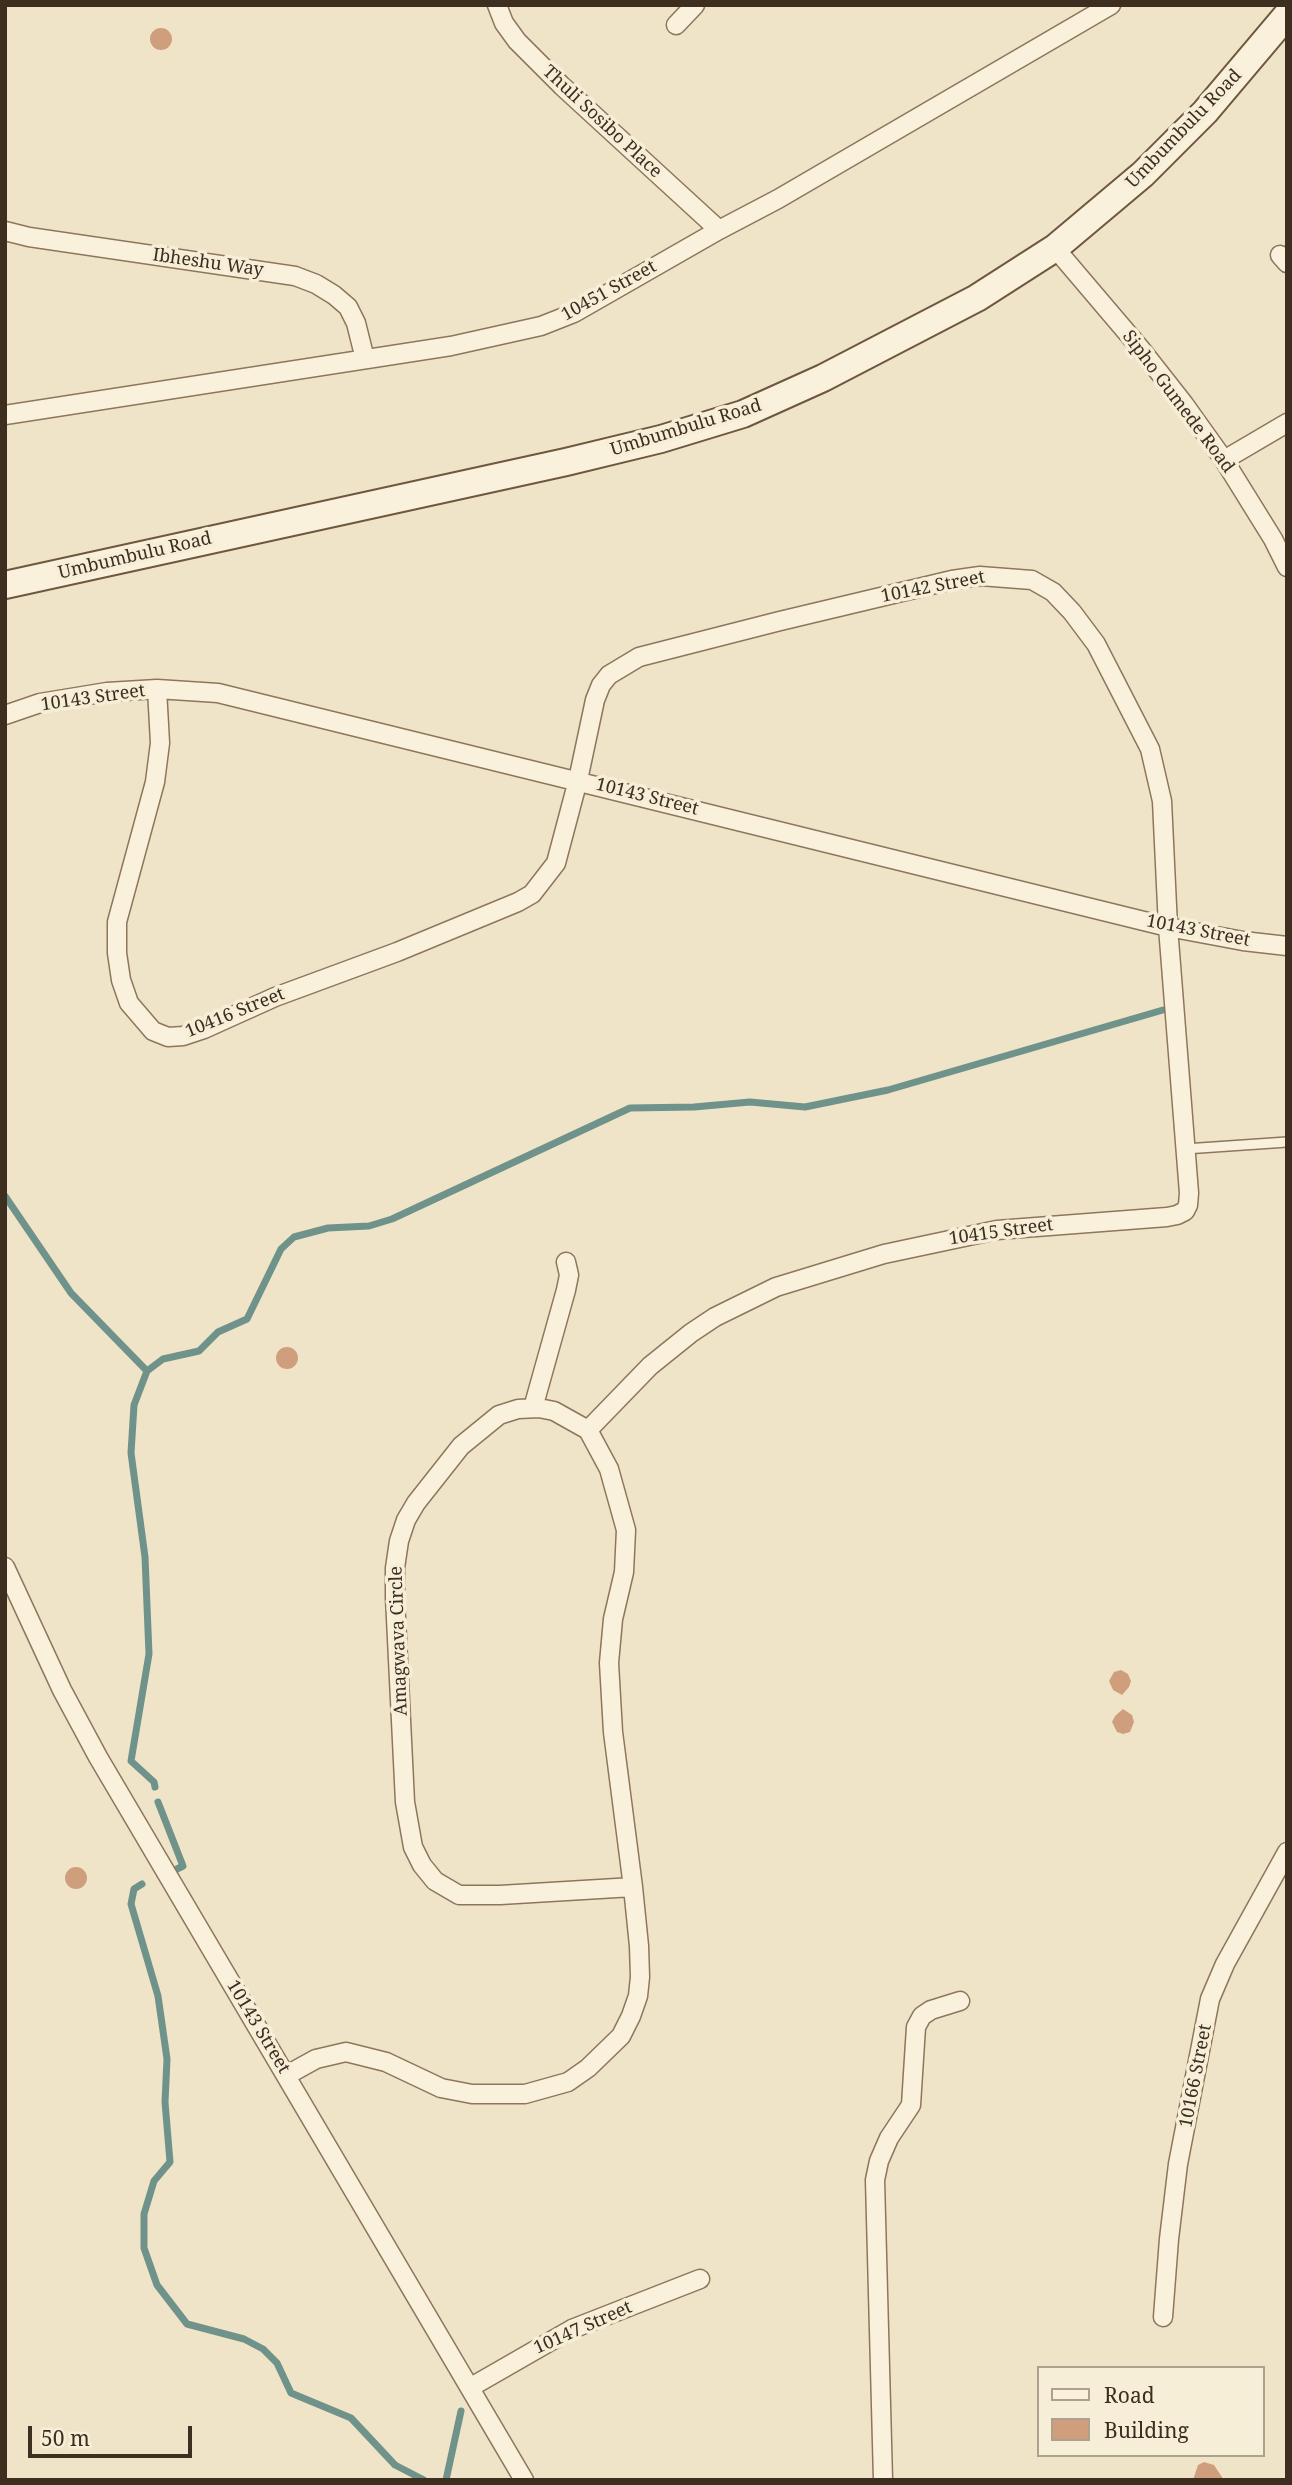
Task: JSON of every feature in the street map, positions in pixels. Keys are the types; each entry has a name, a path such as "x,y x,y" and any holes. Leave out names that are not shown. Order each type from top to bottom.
{"main road":[{"name":"Umbumbulu Road","path":"5,585 566,462 661,439 743,414 823,378 977,298 1055,248 1143,174 1205,112 1287,15"}],"street":[{"name":"Thuli Sosibo Place","path":"497,5 504,23 517,41 562,86 719,230"},
{"path":"676,25 695,5"},
{"name":"10451 Street","path":"5,415 451,346 541,326 574,313 836,167 1111,5"},
{"name":"Ibheshu Way","path":"5,231 42,239 295,276 316,284 348,307 356,323 365,359"},
{"name":"Sipho Gumede Road","path":"1055,248 1140,348 1224,460 1273,539 1287,567"},
{"path":"1224,460 1287,424"},
{"name":"10142 Street","path":"578,780 595,700 601,685 609,675 639,657 952,580 980,576 1032,580 1054,592 1096,644 1150,749 1162,801 1168,926"},
{"name":"10143 Street","path":"5,715 40,703 107,692 157,689 218,693 1168,926 1243,941 1287,946"},
{"name":"10416 Street","path":"157,689 160,743 155,782 117,922 117,953 121,980 129,1003 153,1031 168,1037 183,1036 204,1029 275,997 409,947 532,894 556,863 578,780"},
{"name":"10415 Street","path":"588,1430 650,1366 691,1333 715,1317 776,1287 884,1254 997,1230 1177,1215 1185,1211 1188,1205 1185,1149 1168,926"},
{"path":"533,1408 566,1290 569,1275 566,1262"},
{"name":"Amagwava Circle","path":"588,1430 554,1411 518,1409 499,1415 461,1446 416,1503 406,1520 399,1541 395,1568 405,1802 414,1847 428,1873 445,1888 459,1895 633,1887"},
{"path":"287,2075 316,2059 346,2052 386,2062 441,2088 472,2094 526,2094 568,2082 621,2036 631,2016 638,1996 640,1977 633,1887 609,1693 613,1619 624,1572 625,1530 609,1469 588,1430"},
{"name":"10143 Street","path":"5,1567 62,1690 98,1757 524,2480"},
{"name":"10166 Street","path":"1163,2317 1178,2164 1210,1999 1225,1964 1287,1852"},
{"path":"883,2480 875,2180 879,2161 889,2138 911,2105 916,2026 922,2016 931,2010 960,2001"},
{"name":"10147 Street","path":"471,2387 572,2329 700,2279"}],"lane":[{"path":"1185,1149 1287,1142"}],"building":[{"path":"161,28 169,31 172,39 169,47 161,50 153,47 150,39 153,31"},
{"path":"287,1347 295,1350 298,1358 295,1366 287,1369 279,1366 276,1358 279,1350"},
{"path":"1121,1670 1128,1674 1131,1681 1122,1695 1113,1690 1109,1681 1114,1672"},
{"path":"1123,1709 1132,1715 1134,1722 1130,1732 1123,1734 1117,1732 1112,1722"},
{"path":"76,1867 84,1870 87,1878 84,1886 76,1889 68,1886 65,1878 68,1870"},
{"path":"1204,2462 1214,2465 1224,2480 1193,2480 1198,2465"}],"waterway":[{"path":"155,1787 154,1782 131,1761 149,1654 145,1557 131,1453 134,1405 147,1371 163,1359 199,1351 218,1332 247,1319 281,1249 294,1237 328,1228 369,1226 392,1219 630,1108 694,1107 750,1102 805,1107 888,1090 1163,1010"},
{"path":"5,1196 71,1293 147,1371"},
{"path":"158,1802 183,1866 177,1869"},
{"path":"142,1884 134,1889 131,1904 158,1996 167,2059 165,2102 170,2162 154,2181 144,2214 144,2248 157,2285 187,2324 244,2339 263,2349 277,2363 291,2393 351,2418 395,2465 424,2480"},
{"path":"446,2480 461,2411"}]}
